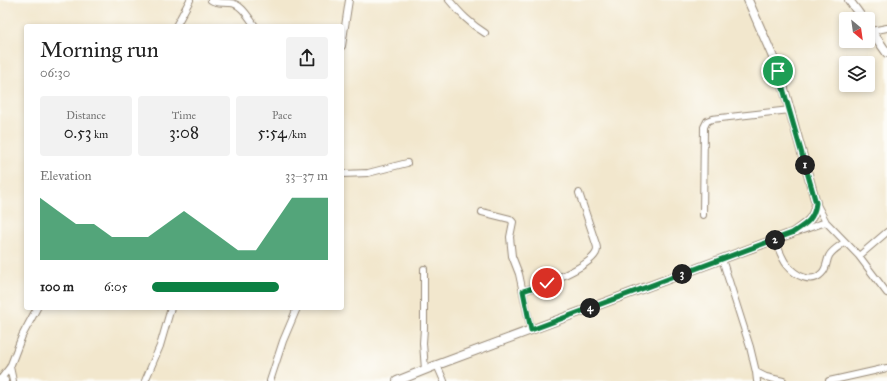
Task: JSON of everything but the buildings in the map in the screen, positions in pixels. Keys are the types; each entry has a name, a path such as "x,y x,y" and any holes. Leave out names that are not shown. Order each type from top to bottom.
{"street":[{"path":"177,24 190,0"},
{"path":"211,0 215,3 234,3 253,24"},
{"path":"448,0 474,27 485,33"},
{"path":"748,0 778,71 816,203 826,222 859,256 887,293"},
{"path":"849,0 858,12"},
{"path":"344,31 348,1"},
{"path":"875,29 887,28"},
{"path":"875,36 887,53"},
{"path":"704,215 704,127 707,121 712,118 790,110"},
{"path":"344,174 368,173 407,163"},
{"path":"523,291 538,287 579,267 596,254 596,244 579,192"},
{"path":"792,233 810,220 813,216 816,203"},
{"path":"482,212 510,219 513,222 510,237 512,256 519,274 531,330"},
{"path":"397,381 438,364 792,233 826,222"},
{"path":"859,256 887,232"},
{"path":"775,240 786,264 806,278 813,278 820,275 825,268 829,256 845,242"},
{"path":"722,259 750,347 757,381"},
{"path":"424,269 423,343 425,370"},
{"path":"4,381 0,380 10,368 22,336 36,310"},
{"path":"145,381 160,346 170,310"},
{"path":"270,381 283,341 296,310"},
{"path":"438,364 444,381"},
{"path":"10,368 14,381"},
{"path":"829,381 887,368"},
{"path":"756,372 766,377 783,381"}],"route":[{"path":"547,283 523,291 531,330 792,233 810,220 813,216 816,203 778,71"}]}
